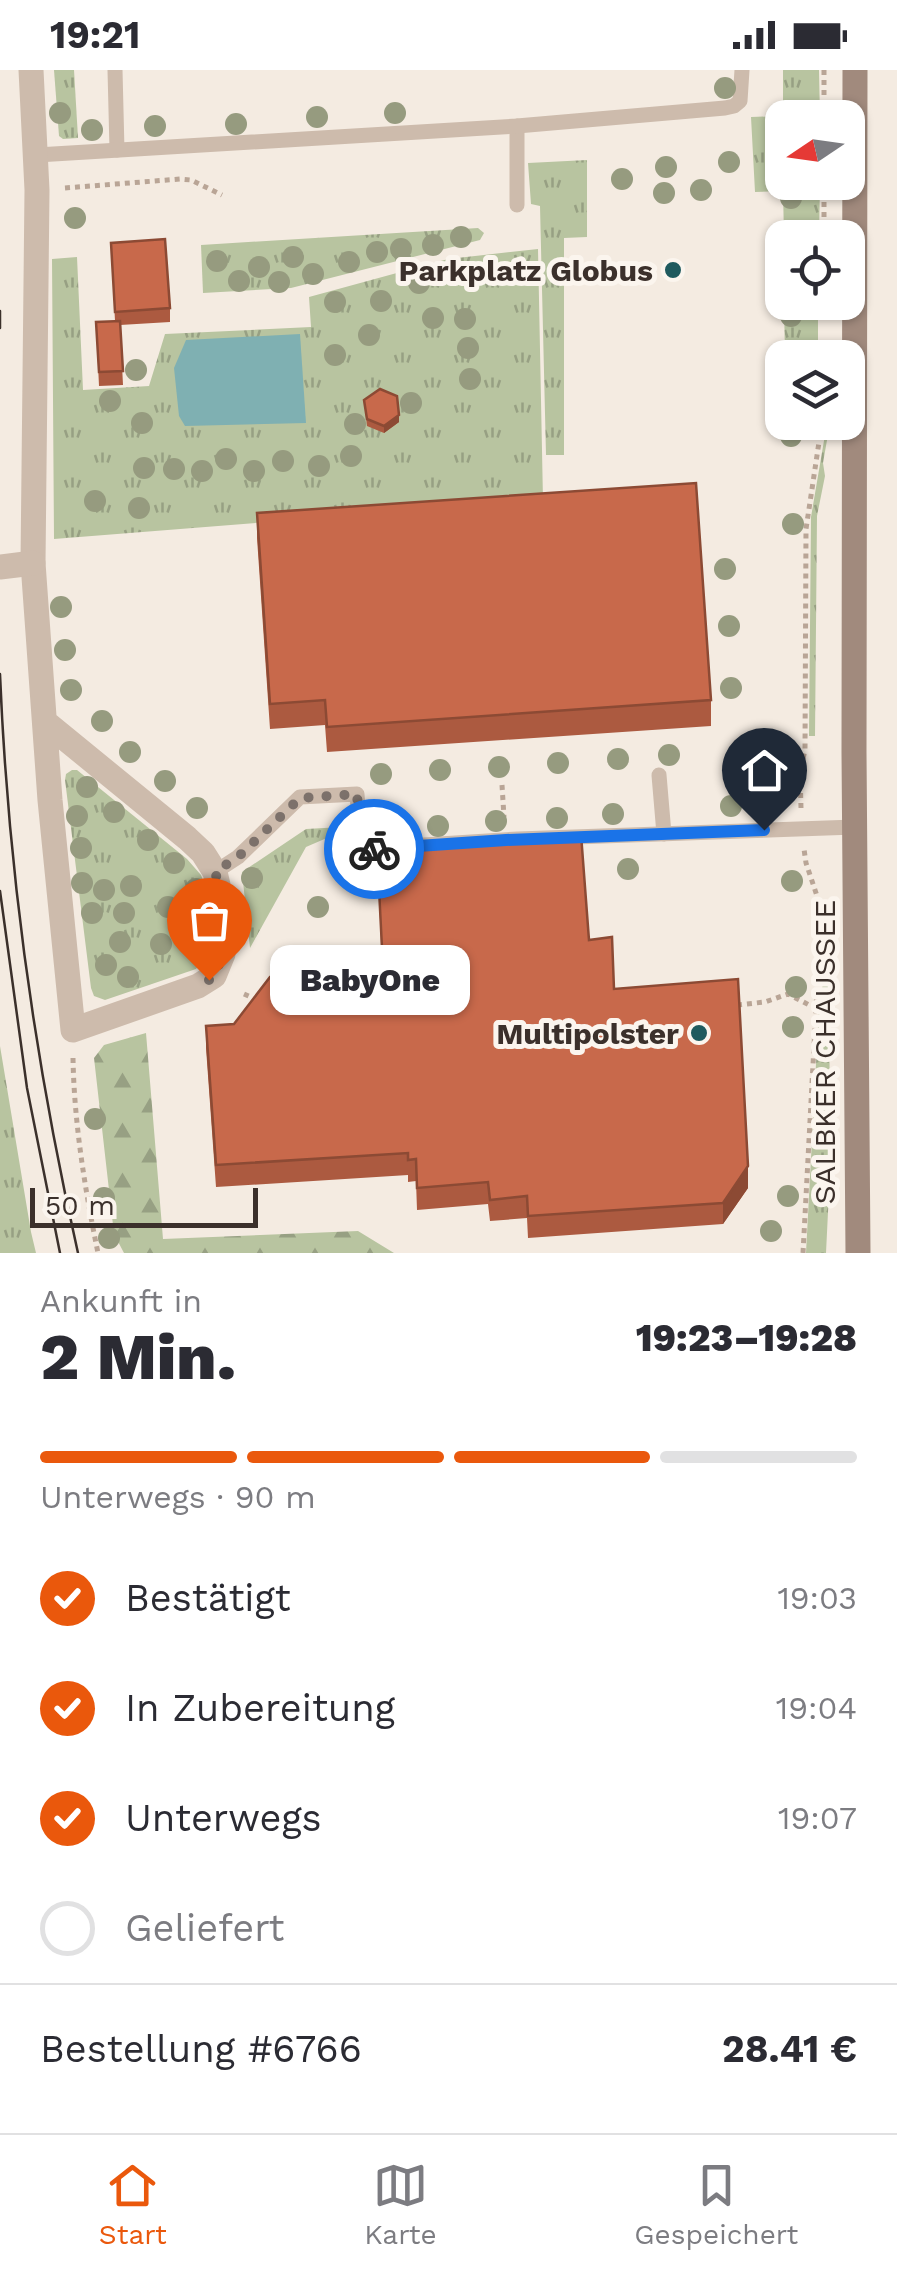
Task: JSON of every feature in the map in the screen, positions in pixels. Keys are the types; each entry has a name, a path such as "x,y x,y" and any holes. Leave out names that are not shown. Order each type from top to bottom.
{"main road":[{"name":"SALBKER CHAUSSEE","path":"855,70 858,1253"}],"street":[{"path":"31,70 38,190 33,563 45,722 73,1030 198,986 214,976 224,948 221,898 215,872 202,853 45,722"},
{"path":"0,566 33,563"}],"lane":[{"path":"115,70 117,150"},
{"path":"36,155 517,126 731,108 740,99 742,70"},
{"path":"517,126 517,205"},
{"path":"659,775 664,834"},
{"path":"215,872 238,857 300,798 357,794 361,850 506,840 855,827"}],"path":[{"path":"824,70 824,100"},
{"path":"38,190 180,179 222,194"},
{"path":"800,784 805,750 806,529 819,440"},
{"path":"740,766 801,768"},
{"path":"502,785 504,818"},
{"path":"802,1253 819,945 819,907 806,863"},
{"path":"244,994 271,1005"},
{"path":"726,1006 765,1002 788,994 815,1008"},
{"path":"73,1030 76,1098 98,1253"}],"green space":[{"path":"54,70 74,70 78,138 59,136"},
{"path":"783,70 819,70 820,100 783,100"},
{"path":"751,117 765,117 765,192 755,192"},
{"path":"587,160 587,237 564,238 564,455 546,455 540,206 531,204 528,163"},
{"path":"783,200 820,200 819,220 784,220"},
{"path":"478,228 484,233 480,240 291,288 203,293 201,245"},
{"path":"538,249 543,500 54,539 52,259 77,257 83,390 149,386 165,334 311,327 309,297 448,259"},
{"path":"784,320 818,320 818,340 785,340"},
{"path":"827,440 817,516 815,736 809,736 811,517"},
{"path":"72,770 77,770 187,859 201,875 205,886 206,955 196,969 105,1000 94,996 65,780"},
{"path":"342,827 343,831 306,847 250,948 242,872 306,829"},
{"path":"829,932 830,1171 826,1253 806,1253 824,934"},
{"path":"146,1033 163,1239 358,1231 394,1253 124,1253 114,1234 94,1058 104,1045"},
{"path":"0,1046 31,1232 36,1253 0,1253"}],"water":[{"path":"300,334 306,423 185,426 179,416 174,368 186,340"}],"building":[{"path":"165,239 170,308 115,312 111,243"},
{"path":"120,321 123,371 99,372 96,322"},
{"path":"380,389 397,396 399,415 384,426 367,419 364,400"},
{"path":"696,483 711,700 327,727 325,700 270,704 257,513"},
{"path":"581,834 589,940 612,937 614,989 738,979 748,1166 723,1203 528,1216 527,1196 490,1200 488,1182 417,1188 416,1159 408,1160 408,1153 216,1165 206,1026 234,1024 270,977 383,968 377,849"}],"tram line":[{"path":"0,311 0,328"},
{"path":"0,674 10,820 26,965 49,1110 78,1253"},
{"path":"0,891 27,1088 60,1253"}],"way so far":[{"path":"209,980 223,954 221,898 215,872 238,857 300,798 357,794 361,850 374,849"}],"place":[{"name":"Parkplatz Globus","path":"673,270"},
{"name":"BabyOne","path":"209,980"},
{"name":"Multipolster","path":"699,1033"}],"route":[{"path":"374,849 764,830"}]}
